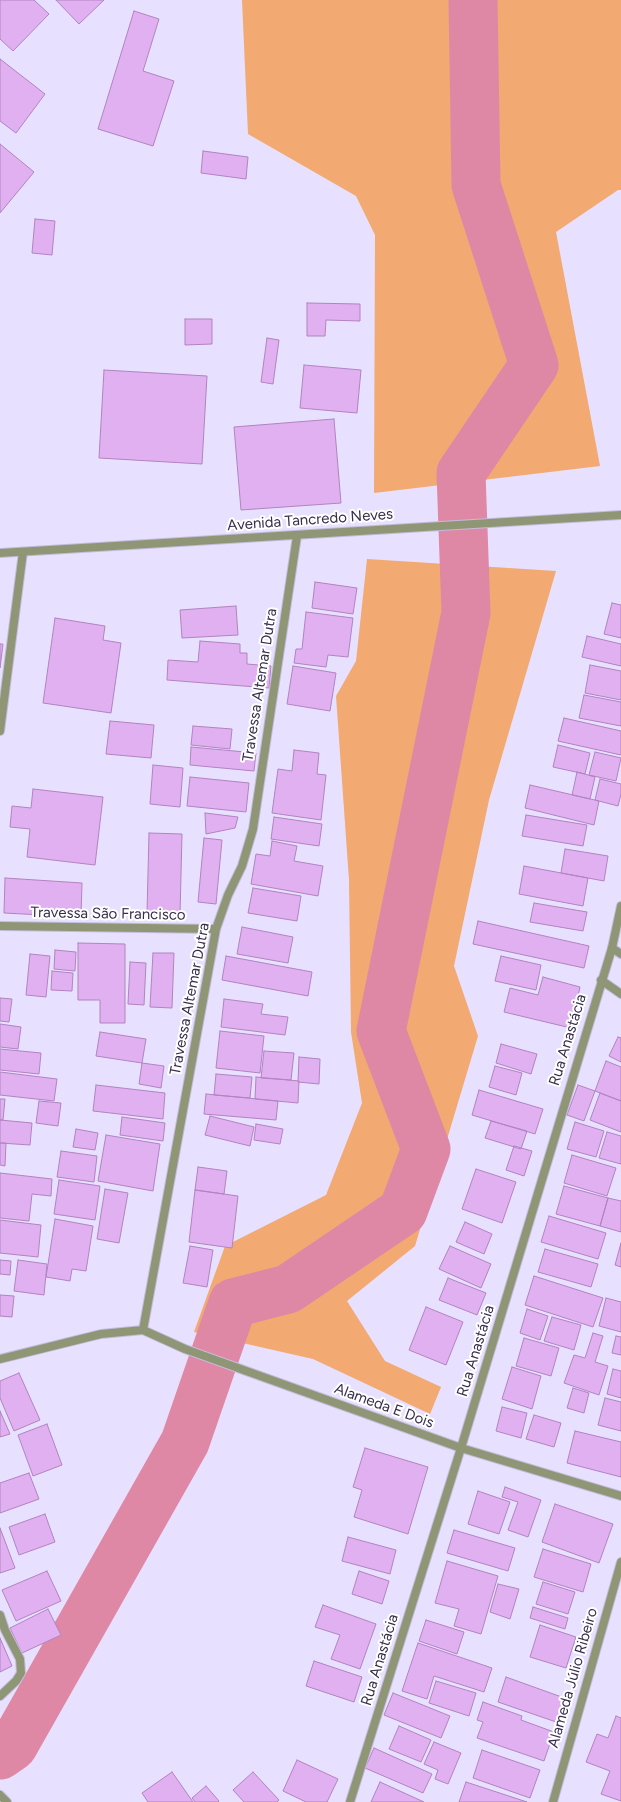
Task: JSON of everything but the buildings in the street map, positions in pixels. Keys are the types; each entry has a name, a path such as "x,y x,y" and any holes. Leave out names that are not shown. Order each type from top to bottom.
{"street":[{"name":"Avenida Tancredo Neves","path":"0,553 297,536 621,514"},
{"name":"Travessa Altemar Dutra","path":"143,1330 216,930 228,895 242,866 253,829 297,536"},
{"path":"0,731 22,552"},
{"name":"Rua Anastácia","path":"350,1802 461,1448 601,980 612,948 621,906"},
{"name":"Travessa São Francisco","path":"0,926 216,930"},
{"path":"612,948 621,954"},
{"path":"601,980 621,994"},
{"path":"0,1359 101,1334 143,1330"},
{"name":"Alameda E Dois","path":"143,1330 185,1349 461,1448 621,1496"},
{"name":"Alameda Júlio Ribeiro","path":"553,1802 621,1562"},
{"path":"0,1615 5,1630 20,1659 21,1673 16,1681 0,1696"}],"shaded area":[{"path":"242,0 621,0 621,190 618,190 556,232 600,466 374,493 375,235 356,196 248,134"},
{"path":"367,559 556,571 489,800 454,966 478,1036 415,1246 347,1301 385,1361 441,1387 430,1414 313,1359 194,1332 225,1246 326,1195 362,1103 351,1032 349,880 336,696 356,661"}],"waterway":[{"path":"0,1755 13,1746 185,1442 233,1303 288,1289 403,1211 426,1149 381,1031 466,613 461,473 534,365 476,185 473,0"}]}
